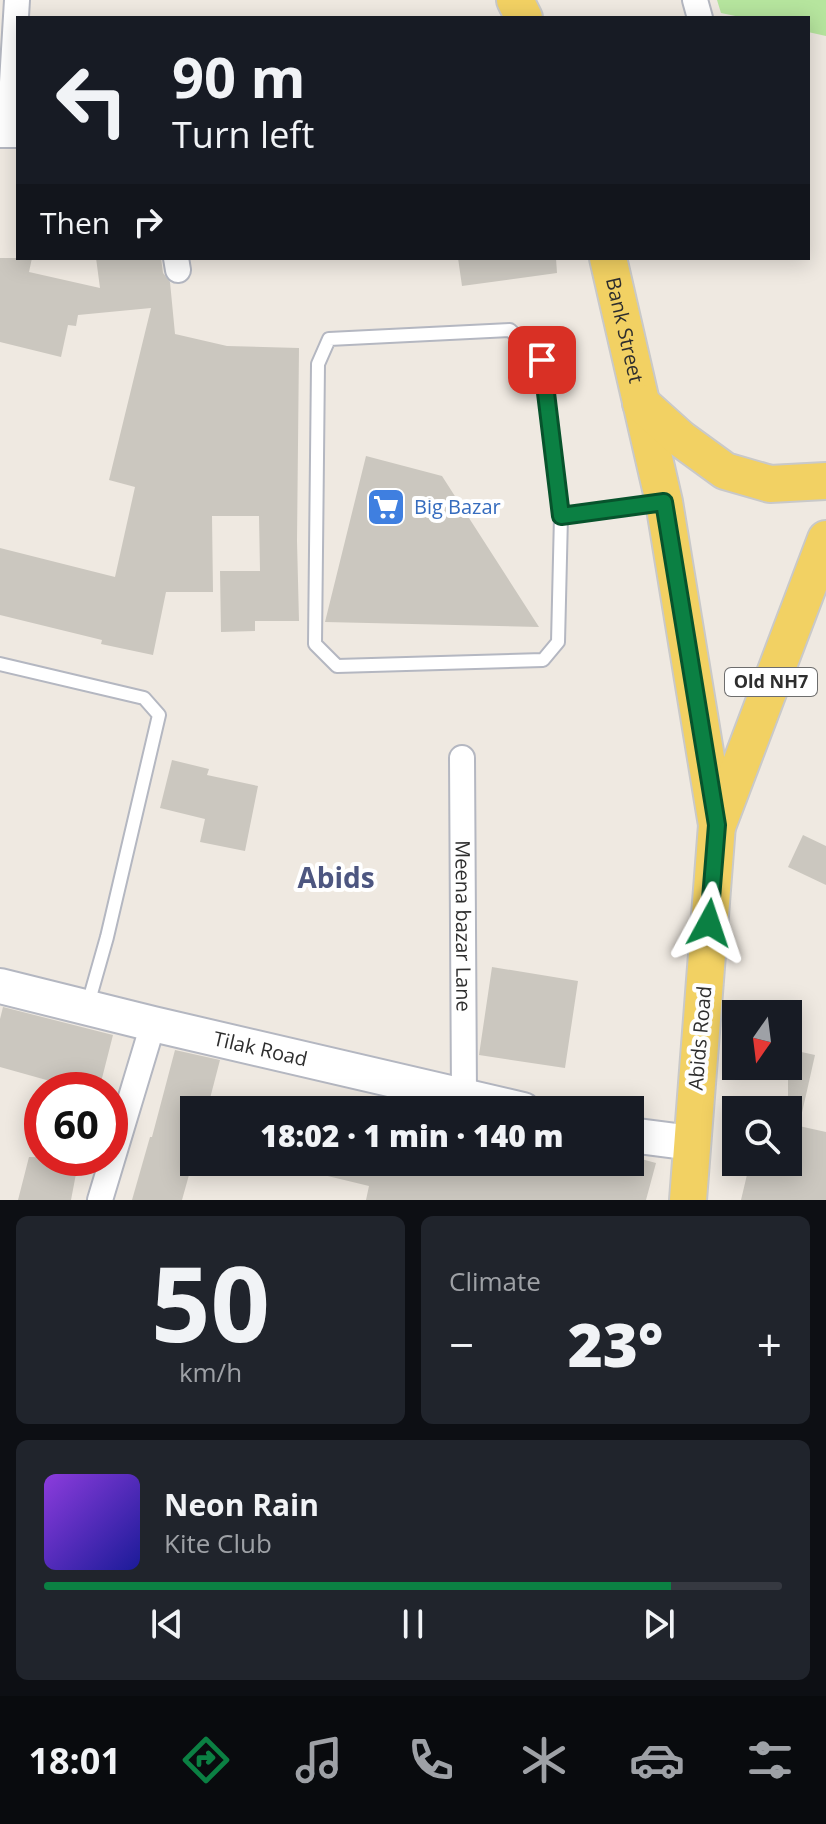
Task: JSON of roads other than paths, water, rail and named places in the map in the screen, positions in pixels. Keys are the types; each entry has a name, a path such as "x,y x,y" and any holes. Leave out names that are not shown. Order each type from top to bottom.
{"main road":[{"name":"Bank Street","path":"608,260 641,403"},
{"path":"641,403 681,439 725,471 770,484 826,481"},
{"name":"Abids Road","path":"641,403 664,502 717,825 688,1200"},
{"name":"Old NH7","path":"717,825 810,612 826,539"},
{"name":"Tilak Road","path":"0,986 468,1096"},
{"path":"644,1137 692,1143"}],"street":[{"path":"9,132 16,16"},
{"name":"Meena bazar Lane","path":"462,758 464,1095"},
{"path":"100,1200 153,1024"}],"lane":[{"path":"510,330 542,360 561,516 558,642 543,660 337,666 315,644 318,364 329,339 510,330"},
{"path":"561,516 664,502"},
{"path":"0,664 144,698 159,715 88,1008"}],"place":[{"name":"Big Bazar","path":"386,507"}],"district":[{"name":"Abids","path":"336,878"}]}
